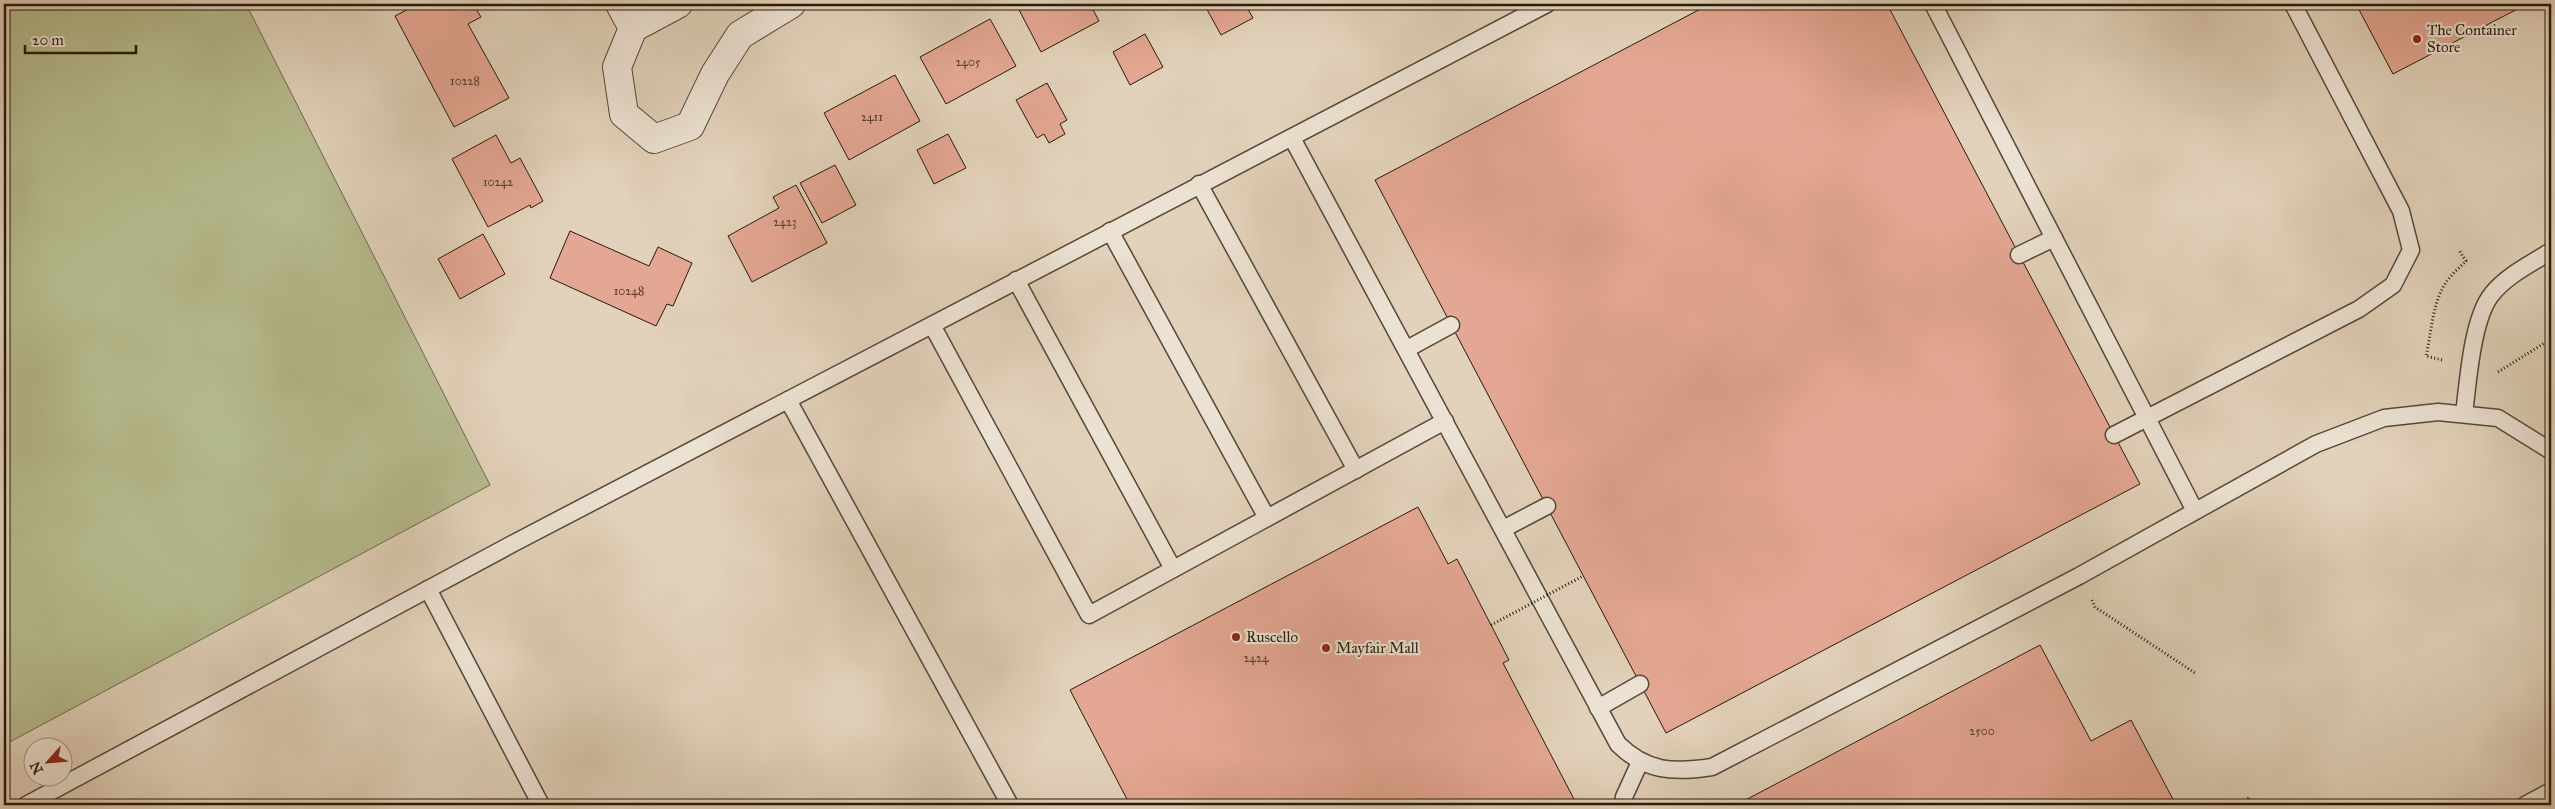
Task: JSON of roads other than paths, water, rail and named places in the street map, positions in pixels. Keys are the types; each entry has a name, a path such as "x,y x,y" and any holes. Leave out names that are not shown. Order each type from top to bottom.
{"street":[{"path":"620,4 633,28"},
{"path":"678,4 633,28 617,67 624,114 654,139 690,126 715,74 740,35 791,4"}],"lane":[{"path":"26,805 428,589 1546,4"},
{"path":"1933,4 2196,511"},
{"path":"2114,435 2359,308 2393,285 2411,250 2401,211 2293,4"},
{"path":"1292,138 1618,744 1633,759 1668,770 1687,771 1712,767 2079,576 2316,444 2384,418 2438,412 2498,418 2551,451"},
{"path":"1199,184 1356,470"},
{"path":"1110,231 1267,518"},
{"path":"2019,255 2054,238"},
{"path":"2464,414 2471,352 2480,320 2491,295 2516,272 2551,251"},
{"path":"1016,280 1173,569"},
{"path":"932,325 1089,615 1445,421"},
{"path":"1406,349 1451,325"},
{"path":"788,400 1010,805"},
{"path":"1502,529 1547,506"},
{"path":"428,589 541,805"},
{"path":"1598,708 1640,684"},
{"path":"1623,805 1624,798 1640,762"},
{"path":"2524,805 2551,791"}],"place":[{"name":"The Container Store","path":"2417,39"},
{"name":"Ruscello","path":"1236,637"},
{"name":"Mayfair Mall","path":"1326,648"}]}
